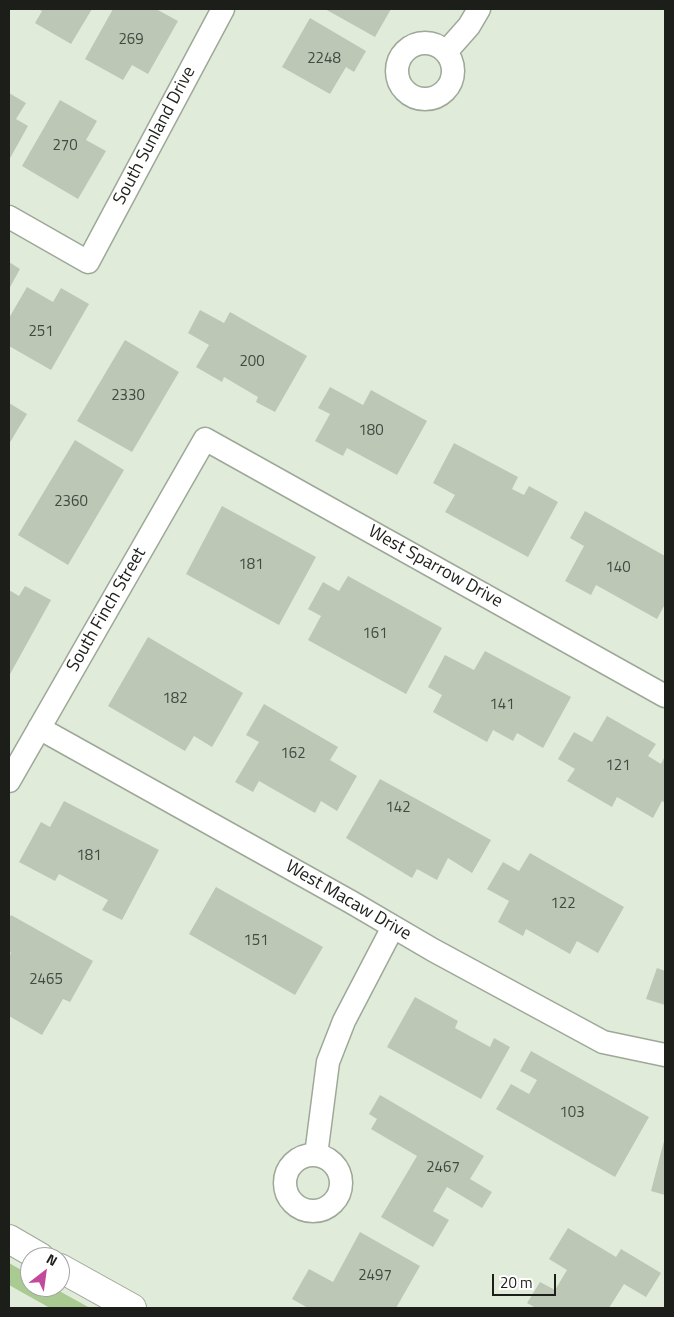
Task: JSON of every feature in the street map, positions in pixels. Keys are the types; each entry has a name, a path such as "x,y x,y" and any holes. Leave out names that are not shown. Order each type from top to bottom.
{"street":[{"name":"South Sunland Drive","path":"9,217 88,262 223,9"},
{"path":"446,52 469,26 479,9"},
{"name":"West Sparrow Drive","path":"205,439 665,696"},
{"name":"South Finch Street","path":"9,781 205,439"},
{"name":"West Macaw Drive","path":"40,728 433,950 603,1042 665,1055"},
{"path":"316,1155 328,1062 344,1021 394,927"},
{"path":"9,1239 23,1247"},
{"path":"70,1274 132,1308"}],"green space":[{"path":"9,1263 20,1269 20,1291 9,1285"},
{"path":"30,1297 70,1297 90,1308 50,1308"}],"building":[{"path":"38,9 92,9 71,44 35,23 42,11"},
{"path":"113,9 156,9 178,21 148,74 132,65 123,80 85,59"},
{"path":"325,9 391,9 375,37"},
{"path":"310,18 366,51 354,72 346,67 330,94 282,67"},
{"path":"9,93 26,103 16,119 28,126 9,160"},
{"path":"60,100 97,121 86,140 106,151 78,199 22,166"},
{"path":"9,262 20,269 9,289"},
{"path":"27,287 53,302 61,288 89,304 51,370 9,346 9,318"},
{"path":"200,310 224,323 230,312 307,356 275,412 256,402 258,397 224,377 222,382 196,367 209,345 188,333"},
{"path":"125,340 179,372 132,452 77,421"},
{"path":"330,387 363,405 371,390 427,421 397,475 347,448 343,456 315,441 330,414 318,408"},
{"path":"9,403 27,414 9,444"},
{"path":"75,440 124,470 68,565 18,535"},
{"path":"454,443 518,477 512,489 524,495 529,486 558,502 528,557 445,512 455,495 433,483"},
{"path":"222,506 316,557 279,625 186,574"},
{"path":"585,511 665,556 665,604 657,619 596,585 591,595 565,581 584,546 570,538"},
{"path":"348,576 442,628 406,694 308,640 321,616 308,609 323,582 339,591"},
{"path":"25,586 51,600 9,676 9,590 19,596"},
{"path":"148,637 243,693 212,747 194,736 185,751 108,706"},
{"path":"485,651 571,697 543,748 517,733 513,741 493,730 487,742 433,712 442,695 428,687 445,655 474,670"},
{"path":"264,704 338,747 330,760 357,776 337,811 321,801 315,813 259,781 253,792 235,782 259,742 246,735"},
{"path":"607,716 656,744 648,756 661,764 665,756 665,803 662,801 653,818 617,797 612,807 567,781 575,769 558,759 574,732 592,742"},
{"path":"380,779 491,840 472,873 448,858 437,880 417,869 412,878 346,838"},
{"path":"64,801 159,850 122,920 102,910 108,900 59,874 55,881 19,862 41,822 50,827"},
{"path":"530,853 624,907 598,953 577,941 570,954 526,929 523,936 498,922 509,901 487,889 503,862 519,871"},
{"path":"216,887 323,947 295,995 189,934"},
{"path":"11,915 93,961 70,1002 63,999 42,1035 9,1016 9,957 11,953 9,951 9,919"},
{"path":"657,968 665,971 665,1005 646,999"},
{"path":"415,997 458,1021 455,1028 490,1047 494,1038 510,1047 481,1099 387,1047"},
{"path":"531,1051 649,1117 615,1177 496,1109 511,1084 529,1094 537,1080 520,1071"},
{"path":"380,1095 484,1156 470,1179 492,1192 482,1208 447,1187 433,1211 449,1220 433,1247 381,1217 417,1156 371,1129 377,1119 369,1114"},
{"path":"665,1137 665,1195 651,1191"},
{"path":"568,1228 616,1257 621,1249 661,1273 646,1297 624,1284 609,1308 536,1308 527,1303 540,1282 555,1290 567,1270 549,1259"},
{"path":"360,1232 420,1266 396,1308 308,1308 292,1299 309,1269 333,1282"}]}
